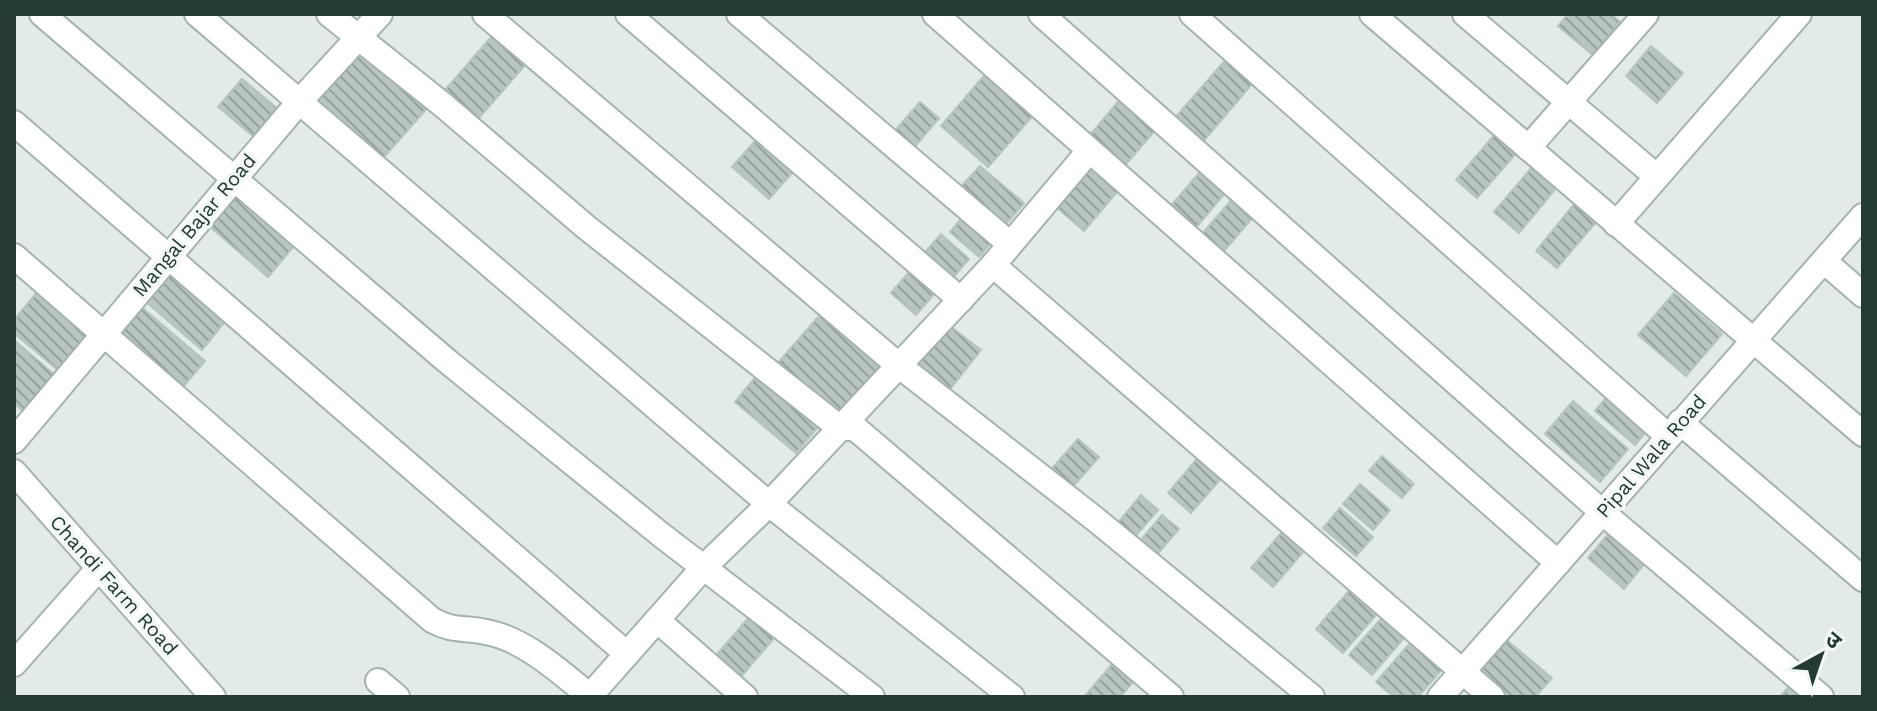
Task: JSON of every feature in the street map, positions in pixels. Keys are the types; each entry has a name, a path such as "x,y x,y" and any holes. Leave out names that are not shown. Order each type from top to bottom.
{"street":[{"path":"42,14 447,361 703,568 872,697"},
{"path":"197,14 769,504 1012,697"},
{"path":"329,14 443,105 586,227 840,428 855,428 1171,697"},
{"name":"Mangal Bajar Road","path":"14,441 233,178 380,14"},
{"path":"485,14 897,364 1095,519 1312,697"},
{"path":"628,14 961,300"},
{"path":"739,14 1010,244"},
{"path":"935,14 1558,563"},
{"path":"1041,14 1602,512 1821,697"},
{"path":"1192,14 1674,429 1863,579"},
{"path":"1372,14 1863,434"},
{"path":"1465,14 1656,176"},
{"path":"1528,148 1646,14"},
{"path":"1616,224 1799,14"},
{"path":"14,123 627,654"},
{"path":"14,256 432,620 447,629 486,632 506,639 530,651 590,697 703,568 769,504 993,265 1089,151"},
{"name":"Pipal Wala Road","path":"1440,697 1863,216"},
{"path":"1824,261 1863,295"},
{"path":"993,265 1492,697"},
{"name":"Chandi Farm Road","path":"14,472 213,697"},
{"path":"14,664 99,568"},
{"path":"657,620 745,697"}],"building":[{"path":"1568,14 1611,14 1620,22 1593,55 1558,26"},
{"path":"493,35 526,64 472,126 438,98"},
{"path":"360,46 429,106 376,166 308,106"},
{"path":"1651,46 1683,73 1657,103 1626,76"},
{"path":"1230,55 1257,78 1201,144 1173,120"},
{"path":"989,70 1037,111 988,167 941,126"},
{"path":"242,79 277,108 253,136 218,107"},
{"path":"1121,98 1157,128 1121,170 1086,140"},
{"path":"920,102 939,118 913,149 894,132"},
{"path":"1497,132 1519,150 1477,198 1456,180"},
{"path":"755,141 792,173 769,199 732,167"},
{"path":"1093,161 1122,186 1084,231 1055,206"},
{"path":"980,166 1024,203 1002,229 957,191"},
{"path":"1533,166 1558,186 1519,233 1494,212"},
{"path":"1200,172 1225,193 1194,230 1169,208"},
{"path":"236,195 295,245 268,277 209,226"},
{"path":"1233,198 1254,216 1223,252 1202,234"},
{"path":"1575,203 1597,221 1557,268 1536,251"},
{"path":"967,212 996,237 979,257 950,232"},
{"path":"941,234 969,259 950,281 921,257"},
{"path":"170,269 228,318 202,350 144,300"},
{"path":"909,272 934,294 916,315 891,293"},
{"path":"38,291 89,335 59,371 14,333 14,320"},
{"path":"1674,293 1722,334 1686,376 1638,335"},
{"path":"139,305 205,361 176,395 110,339"},
{"path":"820,315 879,367 834,417 776,365"},
{"path":"950,326 981,350 947,393 915,365"},
{"path":"14,340 55,375 24,412 14,403"},
{"path":"762,369 823,421 796,453 735,402"},
{"path":"1612,391 1652,424 1635,445 1595,411"},
{"path":"1573,401 1628,449 1600,482 1545,434"},
{"path":"1078,439 1099,457 1070,490 1049,472"},
{"path":"1201,454 1225,474 1191,513 1168,493"},
{"path":"1382,456 1414,484 1402,498 1369,471"},
{"path":"1360,484 1390,510 1373,530 1343,504"},
{"path":"1141,495 1158,510 1133,539 1116,525"},
{"path":"1340,508 1373,537 1356,556 1323,528"},
{"path":"1162,515 1179,529 1156,556 1140,541"},
{"path":"1288,525 1310,544 1273,587 1251,568"},
{"path":"1610,532 1646,562 1624,589 1588,558"},
{"path":"1355,584 1382,608 1343,653 1316,629"},
{"path":"1387,612 1410,631 1372,675 1349,655"},
{"path":"751,615 776,636 738,680 713,659"},
{"path":"1503,637 1552,678 1535,697 1511,697 1477,668"},
{"path":"1413,640 1444,667 1418,697 1394,697 1376,682"},
{"path":"1120,655 1141,673 1120,697 1084,697"},
{"path":"1791,684 1807,697 1780,697"}]}
